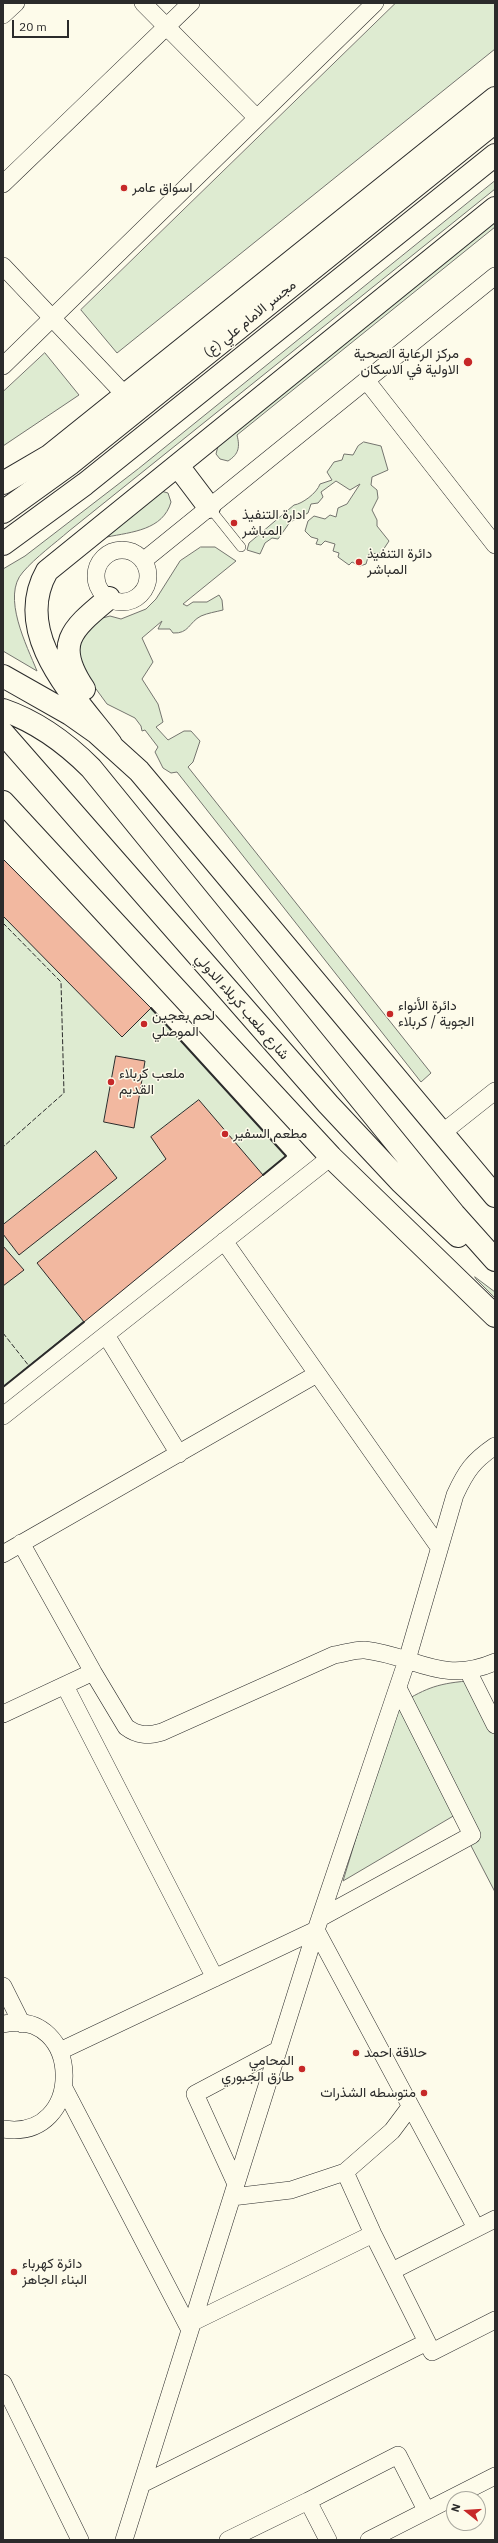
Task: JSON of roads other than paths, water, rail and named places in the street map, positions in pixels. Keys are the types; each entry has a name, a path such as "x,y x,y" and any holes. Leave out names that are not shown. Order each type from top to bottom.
{"main road":[{"path":"3,484 49,456 495,98"},
{"name":"مجسر الامام علي (ع)","path":"3,512 71,463 495,122"},
{"name":"مجسر الامام علي (ع)","path":"3,544 92,479 495,155"},
{"path":"111,744 64,682 49,659 41,639 36,618 36,597 47,571 56,562 178,466 495,208"},
{"path":"178,466 209,507"},
{"path":"108,598 86,618 72,636 68,649 68,659 74,674 139,771 495,1196"},
{"path":"3,676 70,714 111,744 139,771"},
{"path":"3,710 32,721 49,732 91,768 454,1214 495,1260"},
{"name":"شارع ملعب كربلاء الدولي","path":"3,732 328,1104 406,1187 495,1269"},
{"path":"3,802 331,1157 495,1316"}],"street":[{"path":"3,16 16,3"},
{"path":"143,3 257,118"},
{"path":"3,184 191,3"},
{"path":"3,366 375,3"},
{"path":"3,266 126,395"},
{"path":"143,561 495,276"},
{"path":"366,380 495,545"},
{"path":"122,550 134,553 143,561 148,578 141,594 125,602 108,598 102,593 96,581 97,569 100,561 106,555 122,550"},
{"path":"442,1133 495,1090"},
{"path":"3,1416 331,1157"},
{"path":"224,1241 439,1546"},
{"path":"106,1335 179,1454"},
{"path":"3,1554 317,1374"},
{"path":"124,2540 144,2483 318,1924 407,1660 455,1495 466,1472 478,1457 495,1446"},
{"path":"21,1543 93,1672 126,1727 132,1731 147,1735 162,1732 334,1655 363,1650 407,1660 437,1670 468,1671 495,1662"},
{"path":"468,1671 495,1725"},
{"path":"3,1714 93,1672"},
{"path":"65,1686 215,1978"},
{"path":"60,2051 215,1978 318,1924 472,1836 398,1688"},
{"path":"318,1924 410,2107 476,2228"},
{"path":"3,1986 22,2024"},
{"path":"3,2024 22,2024 31,2026 48,2035 60,2051 66,2070 65,2090 57,2108 42,2121 3,2139"},
{"path":"234,2190 195,2094 278,2050"},
{"path":"65,2090 192,2326"},
{"path":"234,2190 291,2190 345,2172 392,2131 410,2107"},
{"path":"3,2129 24,2129"},
{"path":"345,2172 373,2234 432,2352 495,2320"},
{"path":"392,2271 495,2219"},
{"path":"192,2326 373,2234"},
{"path":"144,2483 427,2342"},
{"path":"3,2383 80,2540"},
{"path":"228,2540 398,2455 426,2510"},
{"path":"369,2540 495,2476"},
{"path":"308,2500 328,2540"}],"lane":[{"path":"209,507 241,547"}],"place":[{"name":"اسواق عامر","path":"124,188"},
{"name":"مركز الرعاية الصحية الاولية في الاسكان","path":"468,362"},
{"name":"ادارة التنفيذ المباشر","path":"234,523"},
{"name":"دائرة التنفيذ المباشر","path":"359,562"},
{"name":"دائرة الأنواء الجوية / كربلاء","path":"390,1014"},
{"name":"لحم بعجين الموصلي","path":"144,1024"},
{"name":"ملعب كربلاء القديم","path":"111,1082"},
{"name":"مطعم السفير","path":"225,1134"},
{"name":"حلاقة احمد","path":"356,2053"},
{"name":"المحامي طارق الجبوري","path":"302,2069"},
{"name":"متوسطه الشذرات","path":"424,2093"},
{"name":"دائرة كهرباء البناء الجاهز","path":"14,2272"}]}
